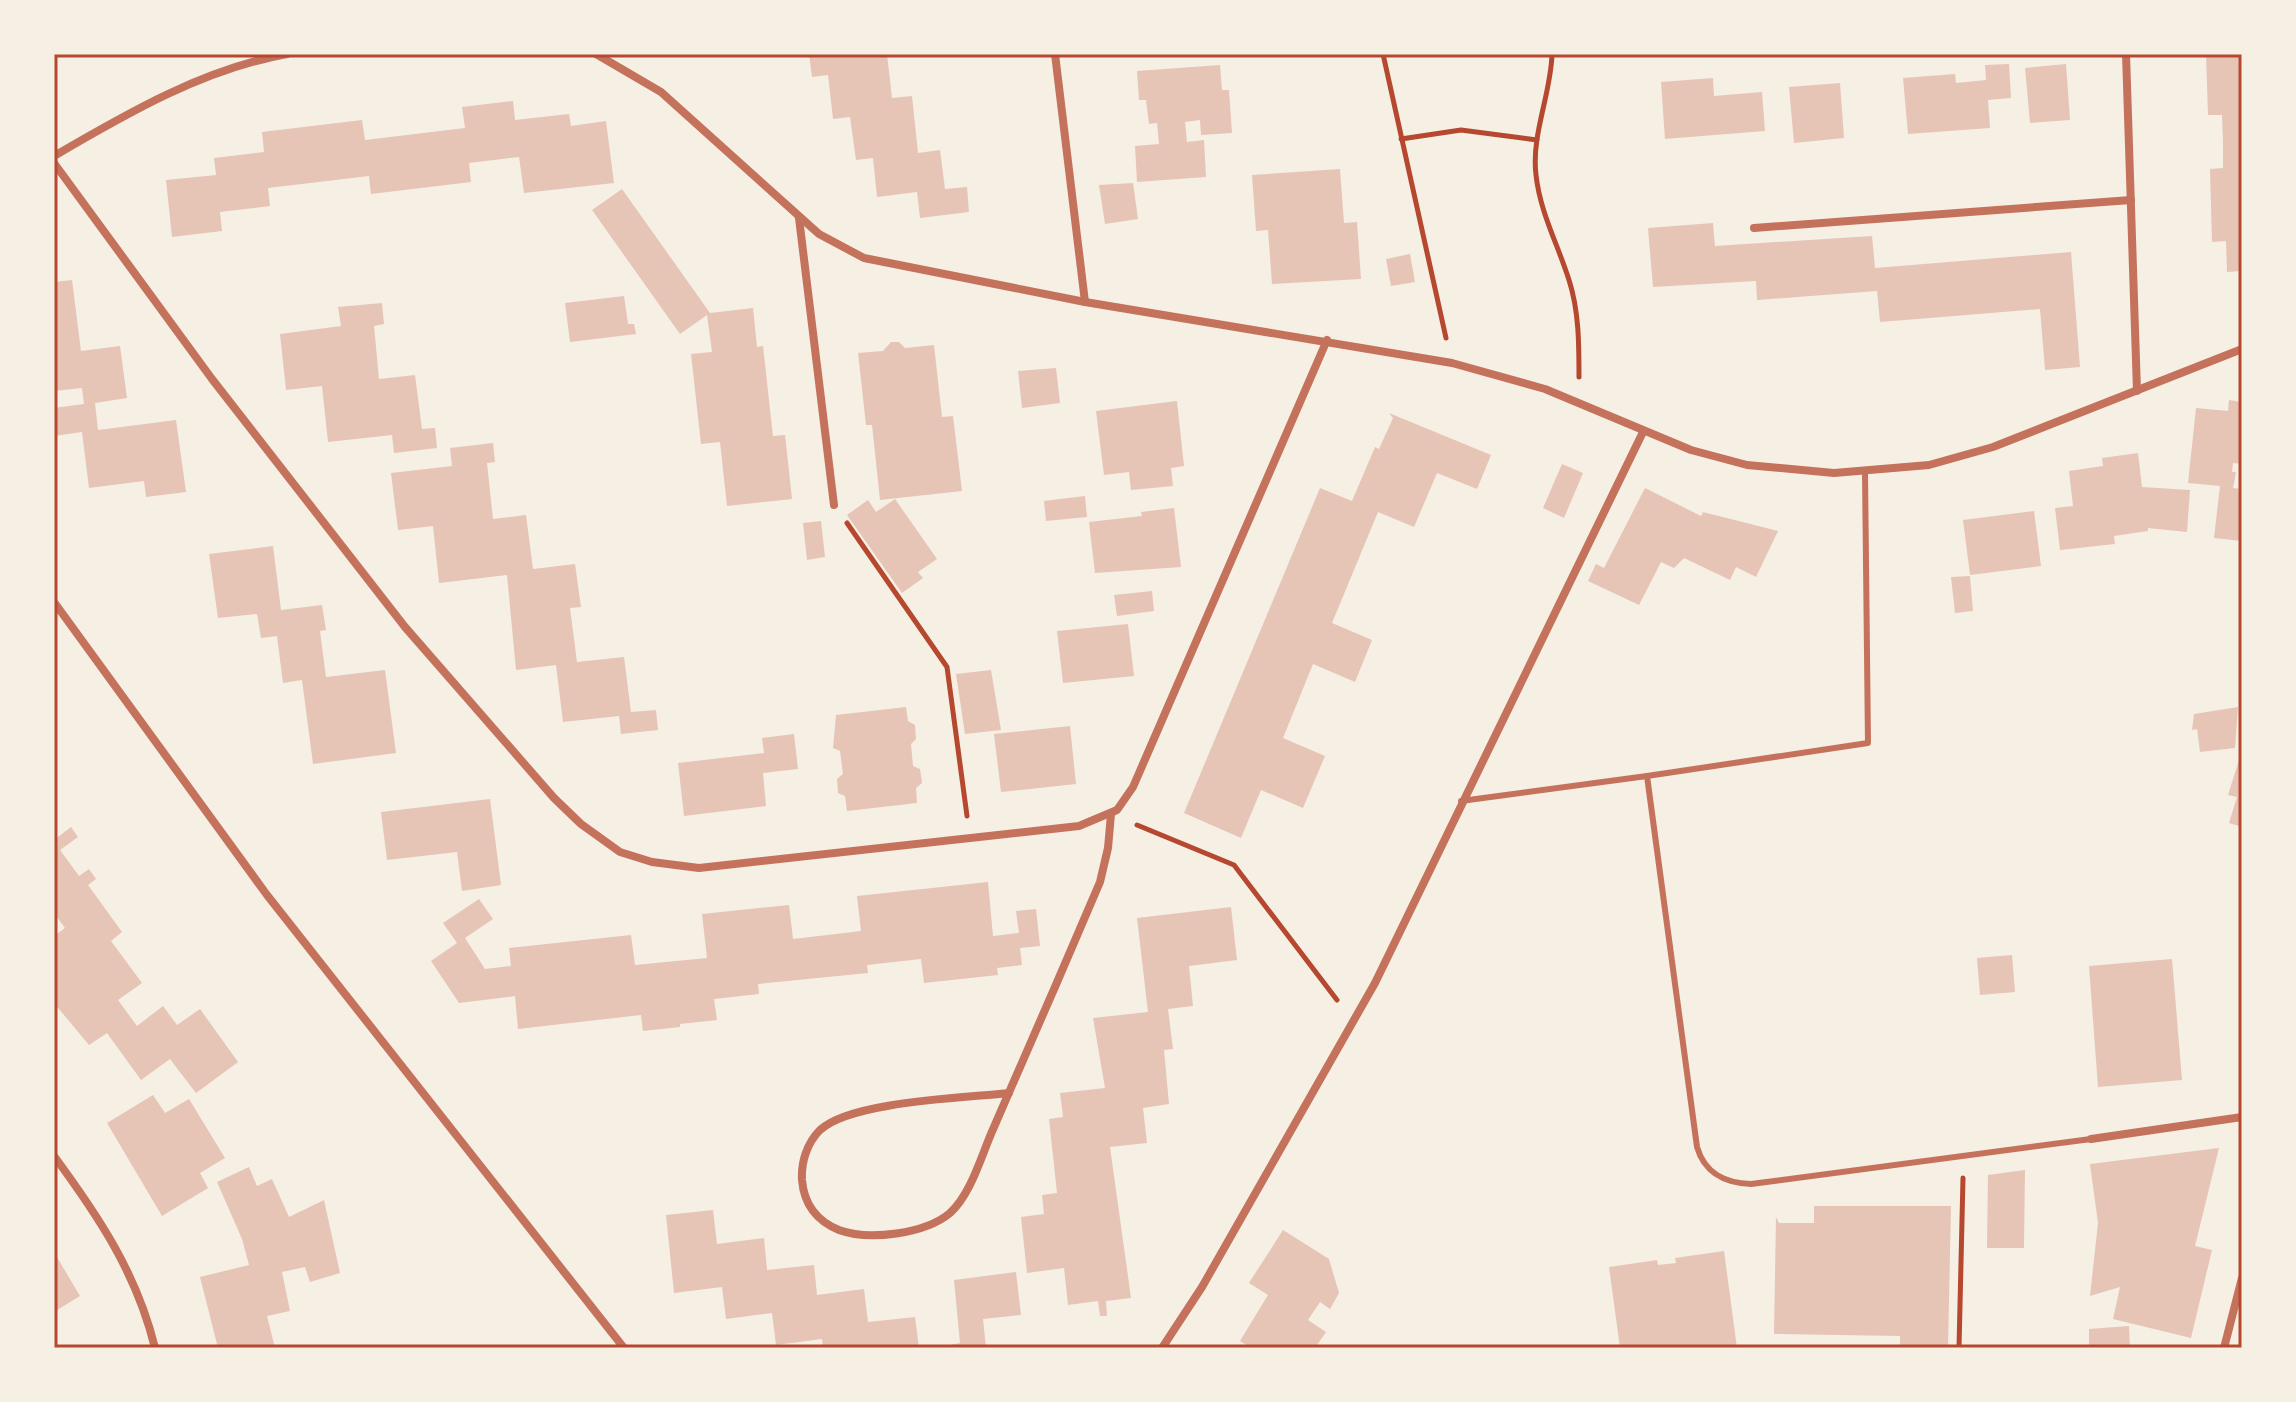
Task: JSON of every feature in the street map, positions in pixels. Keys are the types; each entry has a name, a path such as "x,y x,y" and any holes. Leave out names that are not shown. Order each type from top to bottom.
{"street":[{"path":"54,156 118,119 190,85 287,54"},
{"path":"596,54 661,92 799,217 841,248 864,258 1085,302 1452,363 1577,402 1643,432 1747,465 1805,472 1865,472 1929,465 1993,447 2242,349"},
{"path":"1055,54 1085,302"},
{"path":"2126,54 2137,391"},
{"path":"54,163 212,379 405,627 554,798 599,838 636,858 699,868 1079,826 1111,814 1133,787 1327,340"},
{"path":"1754,228 2131,200"},
{"path":"799,217 834,505"},
{"path":"1162,1348 1217,1260 1354,1022 1643,432"},
{"path":"54,602 276,908 624,1348"},
{"path":"1009,1093 867,1110 840,1118 822,1129 810,1142 802,1172 807,1201 825,1223 855,1235 910,1230 949,1213 968,1184 1009,1093 1100,882 1108,848 1111,814"},
{"path":"2091,1139 2242,1117"},
{"path":"54,1156 122,1257 155,1348"},
{"path":"2224,1348 2242,1278"}],"lane":[{"path":"1461,801 1868,743 1865,472"},
{"path":"1647,776 1697,1147 1707,1168 1721,1179 1751,1184 2091,1139"}],"path":[{"path":"1383,54 1452,363"},
{"path":"1552,54 1548,96 1537,140 1536,171 1540,198 1575,302 1579,350 1577,402"},
{"path":"1401,139 1461,130 1537,140"},
{"path":"834,505 947,667 970,840"},
{"path":"1111,814 1234,865 1354,1022"},
{"path":"1959,1348 1963,1157"}],"building":[{"path":"809,54 887,54 892,98 912,96 918,153 940,150 945,189 967,187 969,212 920,218 917,192 877,197 873,158 856,160 850,117 833,119 828,75 812,77"},
{"path":"2206,54 2242,54 2242,271 2227,272 2226,241 2212,242 2210,169 2223,168 2223,142 2222,115 2208,115"},
{"path":"2009,64 2011,98 1988,100 1990,128 1908,134 1903,78 1955,74 1956,83 1986,80 1985,65"},
{"path":"2066,64 2070,120 2030,123 2025,68"},
{"path":"1220,65 1222,90 1229,90 1232,133 1201,135 1200,120 1185,122 1187,142 1204,140 1206,177 1137,182 1135,146 1159,144 1157,123 1149,124 1146,100 1139,100 1137,71"},
{"path":"1713,78 1714,96 1762,92 1765,131 1665,139 1661,82"},
{"path":"1840,83 1844,138 1794,143 1789,87"},
{"path":"513,101 515,120 569,114 571,126 606,121 614,183 524,193 519,157 469,163 471,182 371,194 369,176 268,188 270,206 220,212 222,231 172,237 166,180 216,175 214,158 264,152 262,132 362,120 365,140 465,128 462,107"},
{"path":"1340,169 1344,223 1357,222 1361,279 1272,284 1268,230 1256,231 1252,175"},
{"path":"1133,183 1138,219 1105,224 1099,185"},
{"path":"622,189 710,313 753,308 757,347 763,346 773,436 785,435 792,499 727,506 720,442 701,444 691,354 712,352 707,315 680,334 592,210"},
{"path":"1713,223 1715,246 1872,236 1875,268 2071,252 2080,367 2045,370 2040,309 1880,322 1877,291 1757,300 1756,281 1653,287 1648,228"},
{"path":"1410,254 1415,282 1391,286 1386,259"},
{"path":"72,280 81,351 120,346 127,398 95,403 98,430 176,420 186,492 146,497 144,481 89,488 82,432 54,436 54,408 84,404 82,388 54,391 54,282"},
{"path":"624,296 628,324 634,324 636,334 570,342 565,303"},
{"path":"382,303 384,324 374,326 379,379 415,375 422,429 435,428 437,448 394,453 392,435 328,442 322,386 286,390 280,334 341,326 338,307"},
{"path":"891,342 899,342 905,348 934,345 942,417 953,416 962,491 880,500 872,425 866,425 858,353 883,351"},
{"path":"1056,368 1060,403 1022,408 1018,371"},
{"path":"2229,400 2242,402 2242,464 2233,463 2232,472 2236,472 2233,488 2242,489 2242,541 2214,538 2220,486 2188,483 2196,408 2228,411"},
{"path":"1177,401 1184,466 1171,468 1173,486 1131,490 1129,472 1104,475 1096,411"},
{"path":"1389,413 1491,455 1477,489 1437,473 1414,527 1378,512 1332,623 1372,640 1355,682 1313,664 1283,738 1325,756 1303,808 1261,790 1241,838 1184,813 1320,488 1352,501 1375,447 1379,449 1393,418"},
{"path":"493,443 495,462 487,463 493,519 526,515 533,569 575,564 581,607 570,608 577,662 624,657 631,712 656,710 658,730 621,734 619,716 563,722 556,665 516,670 507,575 439,583 433,526 398,530 391,473 452,466 450,448"},
{"path":"2138,453 2142,487 2190,490 2187,532 2148,528 2148,531 2114,536 2115,544 2060,550 2055,508 2073,506 2069,471 2103,466 2102,458"},
{"path":"1562,464 1583,473 1564,518 1543,508"},
{"path":"1645,488 1701,516 1703,512 1778,531 1756,577 1736,567 1730,580 1684,558 1674,568 1661,562 1639,605 1588,581 1596,564 1604,568"},
{"path":"1085,496 1087,517 1046,521 1044,501"},
{"path":"895,499 937,559 918,572 923,578 902,593 847,515 868,500 876,512"},
{"path":"1174,508 1181,567 1095,573 1089,522 1142,516 1141,512"},
{"path":"2034,511 2041,566 1970,575 1963,520"},
{"path":"821,521 825,557 807,560 803,523"},
{"path":"273,546 281,610 322,605 326,630 320,631 326,677 385,670 396,753 313,764 302,680 283,683 277,636 261,638 257,614 218,618 209,554"},
{"path":"1970,576 1973,611 1955,613 1951,577"},
{"path":"1152,591 1154,611 1117,616 1114,595"},
{"path":"1128,624 1134,676 1063,683 1057,631"},
{"path":"991,670 1001,730 965,734 956,674"},
{"path":"906,707 908,721 915,725 916,739 911,744 913,766 920,769 922,783 916,788 917,803 847,811 845,796 838,793 837,779 843,774 840,751 833,748 836,715"},
{"path":"2238,707 2235,748 2200,752 2197,729 2192,730 2194,714"},
{"path":"1070,726 1076,784 1001,792 994,734"},
{"path":"794,734 798,769 763,773 766,806 684,816 678,763 764,753 762,738"},
{"path":"2239,760 2242,761 2242,827 2229,823 2237,797 2228,795"},
{"path":"490,799 501,885 462,891 457,852 387,860 381,812"},
{"path":"71,827 78,837 60,850 79,876 89,869 96,879 88,885 122,932 111,941 142,983 118,1000 137,1026 163,1006 177,1025 200,1009 238,1062 196,1093 170,1059 141,1080 107,1033 89,1045 54,1003 54,936 65,928 54,913 54,840"},
{"path":"988,882 993,936 1019,933 1016,911 1036,909 1040,946 1020,948 1022,965 997,968 998,975 924,983 921,959 867,965 868,973 758,984 759,994 714,999 717,1020 680,1024 680,1027 643,1031 641,1015 518,1029 515,996 459,1003 431,961 457,943 443,923 479,899 493,919 465,938 485,969 511,966 509,948 631,935 635,965 707,958 702,914 789,905 793,939 861,931 857,896"},
{"path":"1231,907 1237,960 1189,966 1193,1006 1168,1009 1173,1049 1164,1050 1169,1104 1143,1108 1147,1143 1110,1147 1131,1298 1106,1301 1107,1316 1100,1316 1098,1301 1068,1305 1064,1268 1027,1273 1021,1217 1044,1214 1042,1195 1057,1193 1049,1119 1063,1117 1060,1093 1105,1088 1093,1018 1148,1012 1137,918"},
{"path":"2012,955 2015,992 1980,995 1977,958"},
{"path":"2172,959 2182,1080 2098,1087 2089,966"},
{"path":"153,1095 165,1113 189,1099 225,1158 200,1173 208,1188 162,1216 107,1123"},
{"path":"2219,1148 2195,1246 2212,1250 2191,1338 2113,1319 2120,1287 2090,1296 2098,1223 2090,1164"},
{"path":"249,1167 257,1186 272,1179 289,1217 324,1200 340,1273 310,1282 305,1267 282,1272 290,1311 267,1316 275,1348 218,1348 200,1277 249,1265 242,1239 217,1182"},
{"path":"2025,1170 2024,1248 1987,1248 1988,1175"},
{"path":"1814,1206 1951,1206 1948,1348 1900,1348 1900,1336 1774,1334 1776,1217 1779,1223 1814,1223"},
{"path":"713,1210 717,1244 764,1238 767,1270 814,1265 817,1295 864,1289 868,1322 915,1317 919,1348 823,1348 822,1339 776,1345 772,1313 726,1319 722,1287 674,1293 666,1215"},
{"path":"1283,1230 1329,1259 1339,1293 1330,1309 1320,1302 1308,1320 1326,1332 1315,1348 1251,1348 1240,1341 1268,1295 1249,1283"},
{"path":"1724,1251 1737,1348 1620,1348 1609,1267 1657,1260 1658,1265 1676,1263 1675,1258"},
{"path":"54,1252 80,1296 54,1312"},
{"path":"1016,1272 1021,1315 983,1319 986,1348 936,1348 960,1343 954,1280"},
{"path":"2129,1326 2130,1348 2089,1348 2089,1329"}]}
